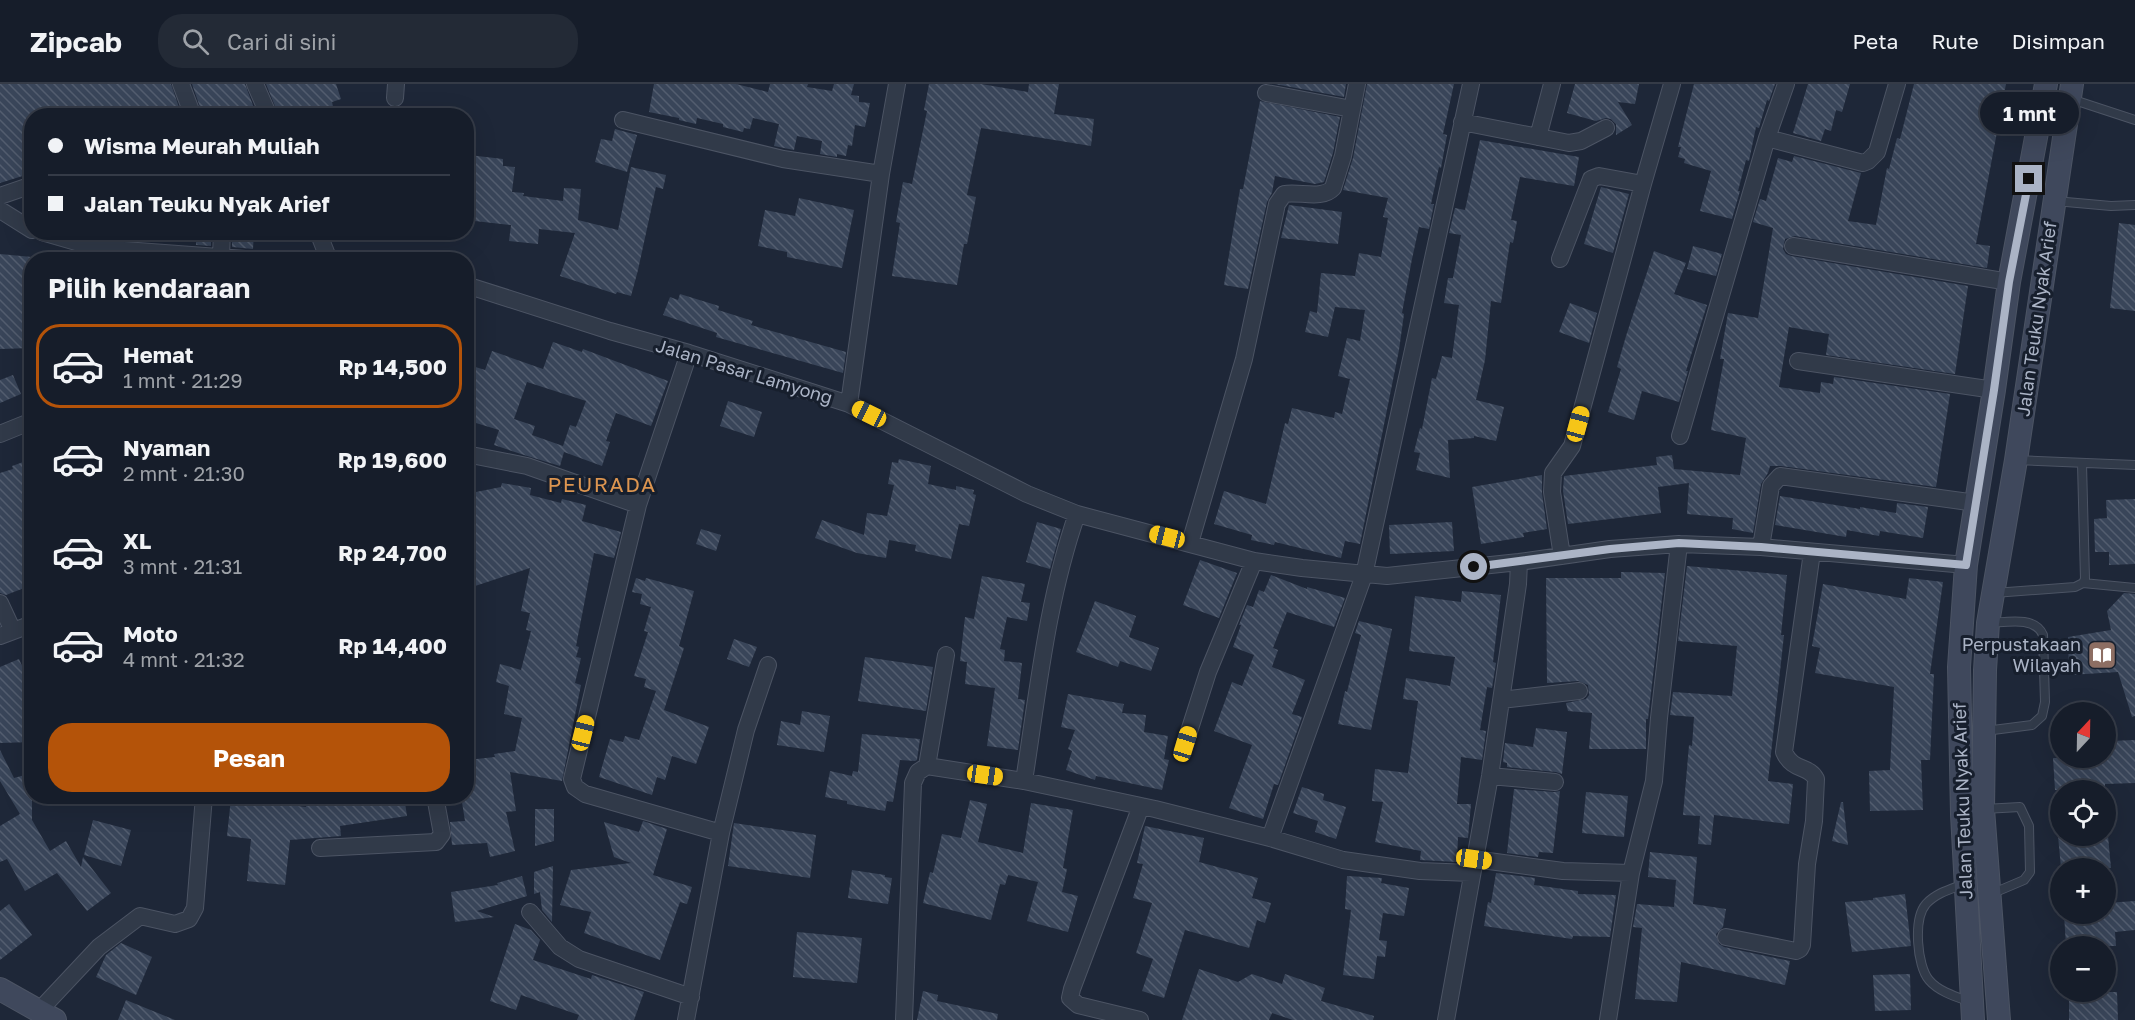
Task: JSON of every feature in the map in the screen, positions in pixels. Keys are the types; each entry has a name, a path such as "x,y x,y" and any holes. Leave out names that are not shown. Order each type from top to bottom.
{"main road":[{"name":"Jalan Teuku Nyak Arief","path":"1972,1011 1962,814 1959,667 1966,565 2009,282 2046,84"},
{"name":"Jalan Teuku Nyak Arief","path":"1999,1020 1983,809 1988,623 2016,460 2071,91"},
{"path":"0,989 47,1016"}],"street":[{"path":"181,84 190,108"},
{"path":"255,84 265,108"},
{"path":"849,404 881,174 897,84"},
{"path":"1190,543 1244,359 1277,204 1284,194 1292,192 1323,194 1334,188 1343,156 1357,84"},
{"path":"1270,838 1364,575 1471,84"},
{"path":"1538,136 1552,84"},
{"path":"1562,556 1552,492 1553,473 1572,446 1642,184 1672,84"},
{"path":"1680,436 1767,138 1786,84"},
{"path":"1767,138 1863,163 1868,161 1877,152 1897,84"},
{"path":"1266,93 1352,109"},
{"path":"623,120 783,159 881,174"},
{"path":"1462,122 1577,142 1606,128"},
{"path":"1560,259 1591,179 1599,176 1642,184"},
{"path":"0,196 24,188"},
{"path":"0,210 24,225"},
{"path":"70,240 98,248 150,252"},
{"path":"1794,246 2009,282"},
{"name":"Jalan Pasar Lamyong","path":"474,288 849,404 1027,494 1077,514 1254,561 1364,575 1407,574 1610,549 1679,543 1761,547 1966,565"},
{"path":"689,353 638,505 572,779 575,787 585,794 721,834"},
{"path":"1798,361 1994,390"},
{"path":"0,434 24,424"},
{"path":"474,454 527,466 638,505"},
{"path":"1761,547 1771,486 1780,476 1976,503"},
{"path":"1024,781 1052,608 1077,514"},
{"path":"1608,1020 1631,873 1654,781 1679,543"},
{"path":"1726,938 1796,951 1802,945 1807,864 1814,821 1816,779 1812,773 1790,763 1784,752 1812,552"},
{"path":"1185,744 1208,672 1254,561"},
{"path":"1446,1020 1490,776 1518,584 1519,562"},
{"path":"0,603 7,633 24,627"},
{"path":"927,766 946,655"},
{"path":"686,1020 721,834 746,730 768,665"},
{"path":"1501,700 1579,691"},
{"path":"904,1020 913,783 918,772 927,766 1024,781 1141,806 1270,838 1343,860 1419,871 1473,866 1631,873"},
{"path":"1490,776 1555,782"},
{"path":"47,1016 99,947 140,916 175,924 189,919 195,908 203,804"},
{"path":"320,848 436,842 442,834 436,804"},
{"path":"1140,1020 1078,1005 1070,998 1141,806"},
{"path":"530,912 561,947 579,959 691,997"}],"lane":[{"path":"2071,91 2135,120"},
{"path":"2054,201 2111,206 2135,205"},
{"path":"2016,460 2135,465"},
{"path":"2082,464 2085,579 2083,584"},
{"path":"1993,593 2075,587 2083,584 2135,588"},
{"path":"1984,731 2032,724 2042,716 2045,702 2041,629 2020,621 1988,623"},
{"path":"1983,809 2020,807 2029,826 2030,872 2024,880 1990,894"},
{"path":"1965,883 1936,896 1925,906 1919,926 1918,950 1929,980 1972,1011"}],"building":[{"path":"0,84 171,84 179,108 24,108 24,176 0,183"},
{"path":"192,84 245,84 254,108 200,108"},
{"path":"266,84 336,84 341,99 332,102 333,108 276,108"},
{"path":"654,84 736,84 768,92 770,84 808,84 807,87 832,91 834,84 854,84 851,95 859,96 859,102 870,103 865,127 855,125 852,146 848,145 846,156 837,154 837,157 820,154 822,141 797,136 794,150 774,146 779,124 753,118 750,129 744,128 743,132 723,127 723,124 697,118 696,124 649,112"},
{"path":"929,84 981,84 1028,92 1029,84 1059,84 1054,114 1094,119 1091,146 981,128 967,195 976,197 967,244 964,244 957,285 892,276 900,223 896,222 903,182 912,184 927,111 924,110"},
{"path":"1275,84 1346,84 1344,97"},
{"path":"1367,84 1454,84 1443,134 1447,135 1431,204 1434,204 1429,229 1419,227 1412,259 1402,313 1404,314 1399,350 1360,544 1345,541 1341,558 1275,542 1274,545 1251,540 1252,535 1214,524 1224,491 1266,504 1285,423 1288,424 1292,408 1334,418 1335,412 1342,414 1350,379 1338,376 1347,338 1360,341 1365,310 1335,307 1328,337 1305,332 1310,311 1317,313 1321,273 1355,276 1359,253 1381,257 1388,218 1383,217 1388,198 1343,190 1353,158"},
{"path":"1575,84 1639,84 1635,104 1618,102 1632,125 1616,135 1616,124 1611,119 1596,121 1567,113"},
{"path":"1694,84 1775,84 1769,101 1767,100 1759,128 1756,127 1749,161 1746,160 1732,219 1700,211 1711,171 1684,163 1685,159 1678,157 1681,147 1678,147"},
{"path":"1808,84 1850,84 1842,112 1836,110 1831,131 1825,129 1821,141 1793,133"},
{"path":"1914,84 2006,84 1976,244 1990,246 1987,268 1795,236 1785,239 1783,249 1791,256 1968,286 1955,374 1826,355 1829,334 1789,327 1779,387 1820,393 1821,382 1833,384 1834,377 1950,394 1936,487 1770,466 1761,484 1753,533 1732,529 1733,518 1687,514 1689,483 1658,487 1661,513 1568,524 1563,491 1564,476 1657,465 1656,457 1672,455 1674,469 1740,475 1746,438 1711,430 1724,359 1720,359 1728,313 1758,318 1773,228 1753,222 1760,199 1766,201 1778,158 1792,162 1794,156 1861,173 1848,221 1876,225 1887,168 1889,169 1897,138 1900,139"},
{"path":"1260,101 1340,117 1333,153 1324,182 1315,184 1275,176 1248,289 1224,285 1240,189 1243,189"},
{"path":"615,129 637,135 627,172 595,162 601,139 612,141"},
{"path":"1480,140 1579,157 1574,186 1520,177 1511,220 1517,221 1513,243 1510,242 1501,303 1491,301 1485,360 1476,400 1504,407 1496,441 1474,436 1474,438 1448,440 1450,478 1416,470 1420,453 1414,452 1420,428 1422,429 1432,378 1436,379 1442,356 1452,358 1459,305 1444,303 1448,278 1453,278 1461,235 1449,233 1455,208 1465,210"},
{"path":"474,156 503,159 503,166 515,167 512,192 524,193 523,196 563,201 564,188 581,189 578,220 618,230 631,167 666,175 663,189 656,187 631,296 617,292 616,294 560,276 575,233 539,229 538,244 509,241 511,225 474,221"},
{"path":"1601,187 1629,194 1613,253 1584,244"},
{"path":"799,198 854,210 842,268 787,257 787,252 758,246 765,210 795,216"},
{"path":"1289,205 1342,212 1338,244 1281,238"},
{"path":"2119,223 2135,225 2135,311 2110,308"},
{"path":"196,240 211,240 211,246 196,245"},
{"path":"232,240 254,240 253,249 232,247"},
{"path":"1693,246 1722,254 1716,276 1687,269"},
{"path":"1654,251 1686,263 1674,294 1707,305 1686,371 1688,371 1679,402 1642,391 1634,420 1608,412 1621,369 1617,367"},
{"path":"0,254 24,256 24,348 0,349"},
{"path":"680,294 719,306 718,310 753,321 751,325 846,352 843,373 716,337 717,333 663,315 670,297 678,300"},
{"path":"1570,303 1597,313 1589,343 1559,332"},
{"path":"553,342 582,352 583,349 668,381 651,426 616,413 606,441 610,442 602,466 564,452 560,466 494,445 499,430 474,422 474,367 485,370 492,351 543,369","holes":["527,382 586,401 576,427 570,425 563,446 532,435 535,426 514,419"]},
{"path":"13,375 21,394 0,403 0,380"},
{"path":"728,401 762,412 754,437 720,426"},
{"path":"899,459 931,466 928,484 956,490 956,486 974,490 973,494 976,495 969,526 959,524 951,559 915,551 916,545 889,540 886,558 857,553 815,538 822,520 864,535 867,513 887,516 894,485 888,484 892,462 898,463"},
{"path":"24,462 24,588 6,595 0,593 0,473 13,469 12,466"},
{"path":"1542,475 1547,529 1523,533 1524,537 1481,544 1472,487"},
{"path":"502,483 531,488 530,495 561,503 562,499 586,505 582,521 621,532 614,558 594,553 576,646 579,647 576,657 581,658 575,683 581,685 562,781 510,772 516,811 506,812 515,851 490,857 487,843 452,845 450,822 465,821 462,804 474,804 474,759 495,757 494,754 515,751 522,718 504,714 509,686 496,682 500,664 521,670 531,631 526,630 530,613 521,611 530,568 474,586 474,492 501,487"},
{"path":"1780,496 1896,513 1897,503 1928,507 1923,538 1880,531 1879,536 1847,530 1846,537 1775,525"},
{"path":"2135,499 2135,564 2109,565 2109,552 2095,552 2094,519 2107,518 2106,500"},
{"path":"1037,522 1061,529 1050,569 1026,562"},
{"path":"1452,522 1454,551 1390,554 1389,525"},
{"path":"701,529 721,535 716,551 696,544"},
{"path":"1200,560 1237,573 1219,618 1183,605"},
{"path":"1687,566 1787,575 1781,635 1784,635 1768,781 1793,784 1789,824 1714,815 1711,845 1698,844 1700,816 1683,815 1689,745 1692,746 1694,717 1670,715 1673,692 1732,696 1737,646 1678,641"},
{"path":"1621,572 1665,573 1648,719 1646,719 1646,749 1589,749 1592,713 1568,711 1566,703 1586,699 1589,695 1588,685 1578,681 1547,683 1546,578 1621,578"},
{"path":"1271,575 1307,589 1307,587 1345,598 1334,627 1287,612 1273,648 1278,650 1272,667 1305,680 1292,714 1302,717 1278,785 1274,784 1263,819 1229,808 1252,745 1214,731 1232,682 1242,686 1254,655 1233,647 1241,625 1239,625 1247,605 1253,607 1259,590 1264,592"},
{"path":"982,576 1025,584 1021,602 1030,603 1027,621 1007,617 1000,649 1005,650 1004,661 1022,663 1018,699 1025,700 1018,750 987,746 995,688 965,684 967,662 960,661 965,617 974,619"},
{"path":"636,578 645,581 646,578 694,591 679,646 684,648 664,710 709,727 696,764 672,756 665,780 657,777 652,795 599,777 610,739 623,742 625,736 639,740 656,691 644,687 646,679 634,676 648,632 644,631 651,607 640,604 642,594 632,592"},
{"path":"1909,578 1943,582 1930,674 1934,674 1930,760 1921,760 1923,810 1870,811 1869,771 1890,770 1894,687 1815,673 1820,648 1812,646 1823,584 1906,599"},
{"path":"1462,591 1501,595 1493,662 1496,663 1492,688 1487,687 1480,730 1486,731 1482,760 1461,757 1457,804 1471,804 1468,838 1458,837 1457,862 1420,860 1421,851 1375,842 1383,802 1372,801 1375,769 1408,773 1418,701 1403,699 1406,678 1450,686 1455,657 1409,651 1415,596 1461,602"},
{"name":"Perpustakaan Wilayah","path":"2124,593 2135,594 2135,716 2132,717 2118,672 2069,675 2068,637 2111,630 2107,611"},
{"path":"1095,601 1136,616 1129,637 1159,648 1151,671 1120,661 1118,667 1076,652"},
{"path":"1359,621 1392,629 1371,730 1338,724 1361,635 1355,633"},
{"path":"734,639 757,647 749,667 727,659"},
{"path":"865,657 933,667 926,711 858,701"},
{"path":"19,659 24,670 24,742 0,743 0,667"},
{"path":"1068,694 1124,704 1122,713 1146,715 1144,732 1168,736 1164,759 1169,760 1162,790 1096,776 1095,780 1066,770 1072,751 1068,749 1075,730 1061,727"},
{"path":"802,711 830,716 824,752 777,745 781,721 800,725"},
{"path":"1536,728 1567,732 1562,774 1507,767 1507,763 1503,762 1505,743 1533,747"},
{"path":"862,734 920,739 917,760 900,760 893,802 887,801 885,811 847,804 847,801 825,797 830,771 852,776 853,771 858,772"},
{"path":"2135,740 2135,783 2116,784 2116,780 2054,780 2054,768 2116,768 2116,741"},
{"path":"0,750 14,778 24,775 24,804 32,804 32,820 50,851 66,841 81,867 83,857 111,893 87,911 57,873 25,891 7,859 0,862 0,826 20,814 0,781"},
{"path":"1302,787 1324,794 1323,800 1346,807 1336,839 1315,832 1318,821 1293,813"},
{"path":"1514,789 1560,791 1553,853 1539,852 1538,857 1507,853"},
{"path":"1586,792 1628,796 1624,837 1582,833"},
{"path":"970,800 987,804 978,842 1023,853 1031,803 1073,810 1063,868 1067,869 1062,892 1078,896 1068,932 1027,921 1038,882 1008,875 1005,885 1000,884 991,920 923,903 942,834 961,838"},
{"path":"1841,802 1843,802 1848,845 1832,841"},
{"path":"230,804 281,804 306,807 306,804 405,804 407,816 340,826 341,836 290,840 285,885 247,881 251,839 227,836"},
{"path":"535,809 554,809 554,841 535,846"},
{"path":"93,820 131,830 121,866 84,855"},
{"path":"643,821 667,829 653,875 692,887 687,904 680,902 660,960 584,933 591,912 560,905 571,870 631,863 614,857 604,822 639,832"},
{"path":"734,823 816,835 810,878 728,866"},
{"path":"1145,826 1204,838 1199,862 1258,878 1252,898 1271,903 1265,923 1257,920 1249,948 1185,930 1164,998 1142,991 1153,959 1136,953 1152,903 1133,898 1143,864 1137,863"},
{"path":"2059,846 2109,846 2110,858 2060,858"},
{"path":"1650,852 1697,857 1693,904 1726,909 1723,927 1716,934 1719,944 1790,961 1785,985 1681,962 1677,1002 1635,999 1642,928 1633,927 1637,904 1674,907 1676,880 1648,877"},
{"path":"553,866 552,922 542,910 540,892 534,894 534,872"},
{"path":"852,870 892,878 888,904 848,898"},
{"path":"1496,873 1535,878 1534,885 1578,891 1578,894 1616,895 1610,937 1573,936 1572,939 1484,926"},
{"path":"522,876 527,896 477,911 494,917 455,922 451,892 498,885 497,883"},
{"path":"1347,876 1382,878 1381,883 1409,888 1404,916 1383,913 1379,940 1387,941 1385,957 1377,956 1374,979 1343,975 1351,910 1345,909"},
{"path":"1905,894 1911,946 1852,952 1845,902"},
{"path":"2135,901 2135,930 2115,932 2115,936 2065,936 2065,924 2116,924 2116,902"},
{"path":"9,904 32,935 0,960 0,911"},
{"path":"515,924 531,930 540,940 533,960 591,979 592,975 644,992 634,1020 577,1020 579,1015 521,995 516,1010 490,1001"},
{"path":"797,932 862,938 857,983 793,977"},
{"path":"121,943 152,957 136,995 96,977 106,955"},
{"path":"1199,969 1238,982 1252,974 1282,984 1285,974 1325,988 1321,1001 1374,1016 1373,1020 1293,1020 1272,1013 1269,1020 1182,1020"},
{"path":"1910,974 1911,1010 1875,1011 1873,975"},
{"path":"923,991 938,995 937,1001 998,1014 997,1020 917,1020"},
{"path":"2117,992 2118,1020 2069,1020 2069,1002 2116,1002"},
{"path":"126,1000 175,1020 118,1020"}],"place":[{"name":"Perpustakaan Wilayah","path":"2102,655"}],"district":[{"name":"PEURADA","path":"602,485"}],"route":[{"path":"1474,567 1610,549 1679,543 1761,547 1966,565 2009,282 2029,179"}]}
